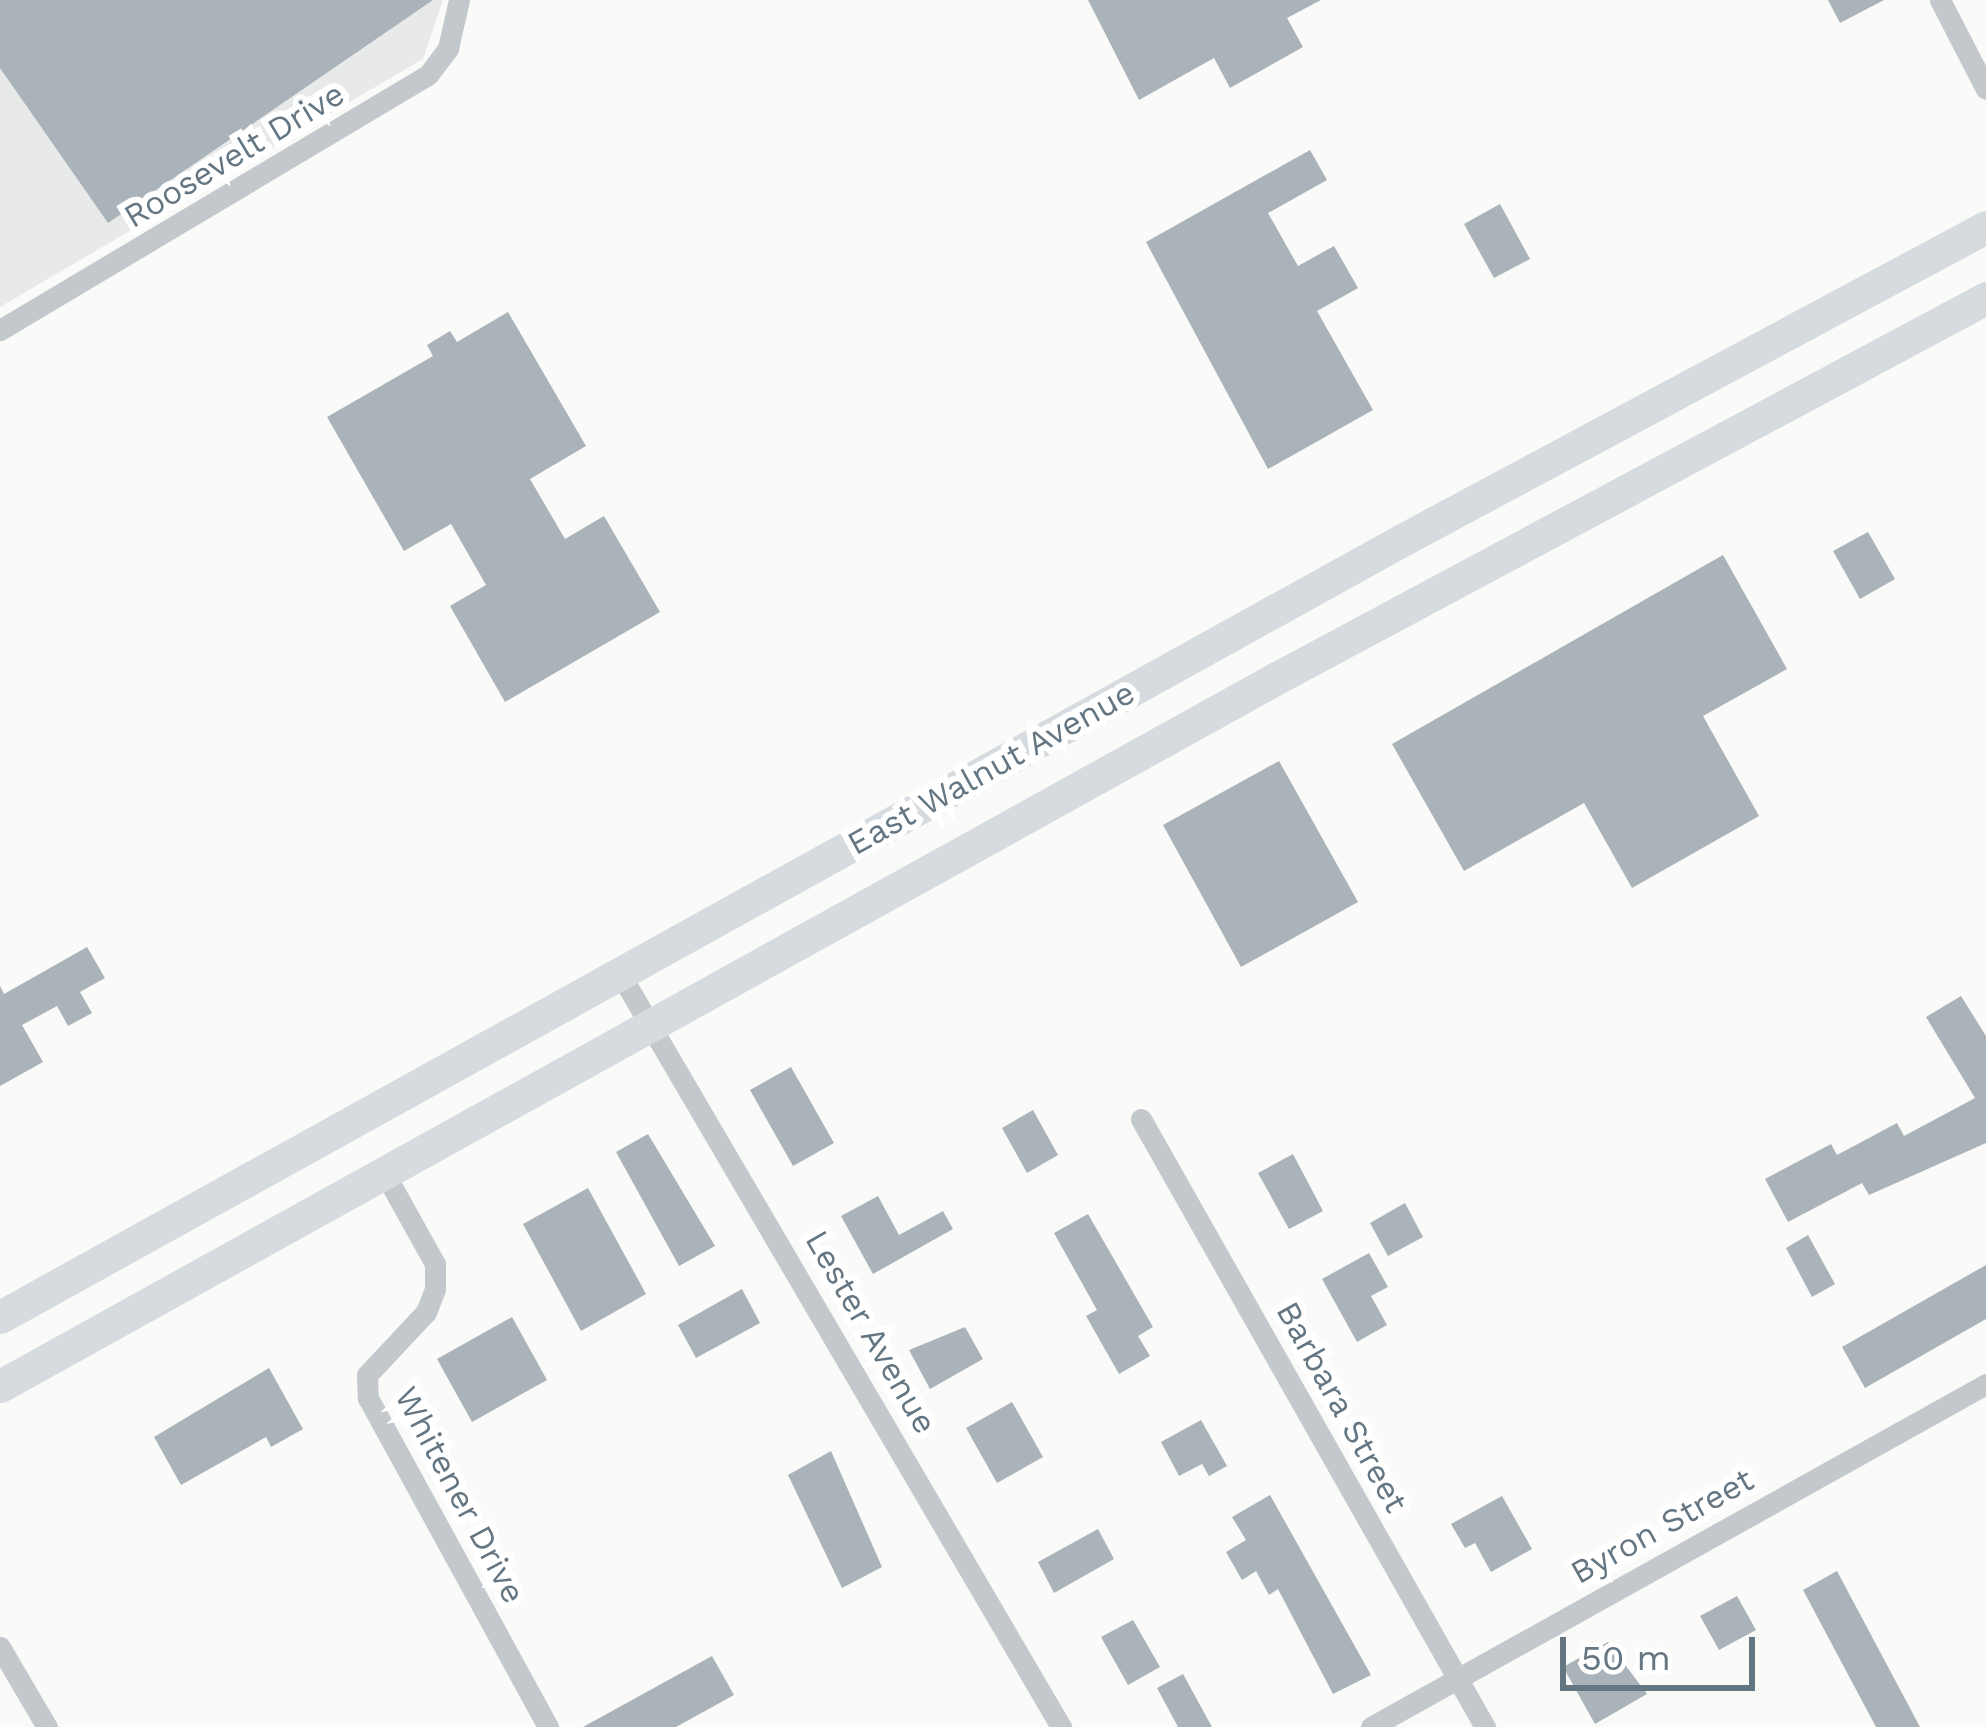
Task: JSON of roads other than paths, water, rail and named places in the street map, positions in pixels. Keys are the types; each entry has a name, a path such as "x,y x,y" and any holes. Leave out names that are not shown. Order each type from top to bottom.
{"main road":[{"name":"East Walnut Avenue","path":"0,1317 620,972 1986,227"},
{"name":"East Walnut Avenue","path":"0,1385 1986,298"}],"street":[{"name":"Roosevelt Drive","path":"0,330 428,75 448,49 459,0"},
{"path":"1940,0 1986,89"},
{"name":"Lester Avenue","path":"620,972 654,1023 1061,1727"},
{"name":"Barbara Street","path":"1141,1119 1485,1727"},
{"name":"Whitener Drive","path":"385,1174 435,1264 435,1289 426,1312 367,1375 368,1398 548,1727"},
{"name":"Byron Street","path":"1371,1727 1986,1384"},
{"path":"0,1647 47,1727"}]}
